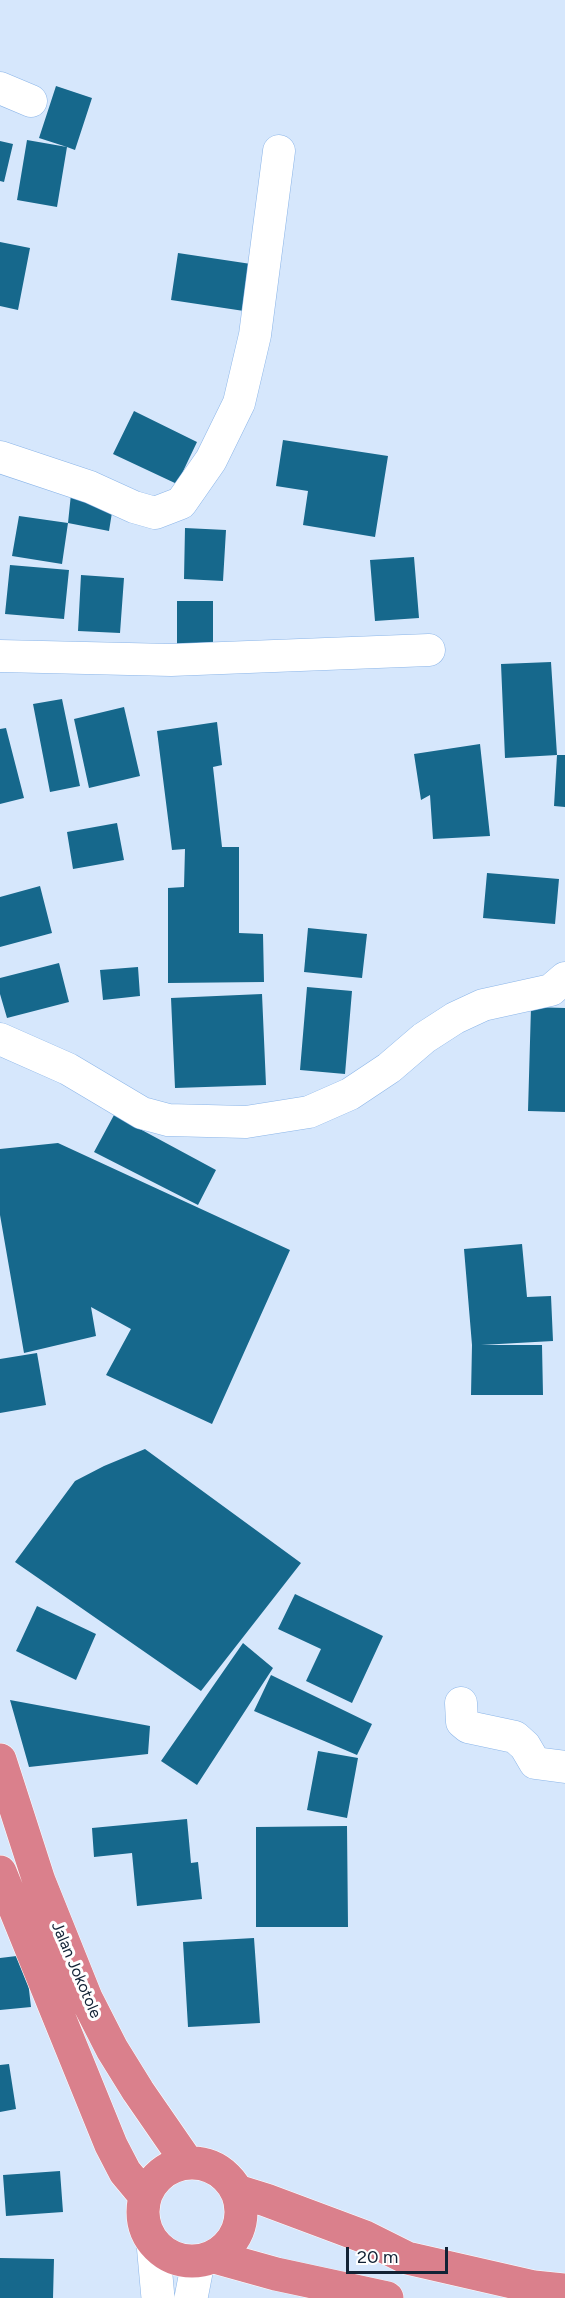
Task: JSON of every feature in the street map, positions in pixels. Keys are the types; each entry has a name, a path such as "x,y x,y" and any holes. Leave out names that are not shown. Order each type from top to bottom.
{"highway":[{"name":"Jalan Jokotole","path":"0,1760 39,1881 86,1998 122,2066 187,2162"},
{"name":"Jalan Jokotole","path":"0,1872 111,2145 125,2172 145,2196"},
{"path":"206,2259 230,2245 239,2229 242,2210 237,2191 229,2178 203,2163 187,2162 162,2173 152,2183 145,2196 142,2218 153,2243 165,2254 181,2261 206,2259 387,2298"},
{"path":"237,2191 365,2237 407,2258 534,2287 565,2290"}],"main road":[{"path":"153,2243 158,2298"},
{"path":"191,2298 206,2259"}],"street":[{"path":"0,88 31,101"},
{"path":"0,457 90,487 135,507 155,513 181,503 211,460 239,403 255,335 279,151"},
{"path":"0,656 171,660 429,650"},
{"path":"0,1039 68,1069 142,1113 168,1120 246,1122 309,1112 350,1094 389,1068 424,1038 455,1018 483,1005 551,990 565,978"},
{"path":"461,1703 462,1722 468,1727 515,1737 525,1746 535,1763 565,1767"}],"building":[{"path":"56,86 92,98 75,150 39,138"},
{"path":"27,140 67,147 57,207 17,200"},
{"path":"0,141 13,144 4,182 0,181"},
{"path":"0,242 30,248 18,310 0,306"},
{"path":"178,253 251,264 244,311 171,300"},
{"path":"134,411 197,442 177,484 113,454"},
{"path":"283,440 388,456 375,537 303,525 308,491 276,486"},
{"path":"71,494 114,500 109,531 68,523"},
{"path":"19,516 68,523 62,564 12,556"},
{"path":"185,528 226,530 223,581 184,579"},
{"path":"414,557 419,618 375,621 370,560"},
{"path":"10,565 69,570 64,619 5,614"},
{"path":"81,575 124,578 120,633 78,631"},
{"path":"177,601 213,601 213,653 177,653"},
{"path":"551,662 557,755 505,758 501,664"},
{"path":"62,699 80,786 50,792 33,704"},
{"path":"124,707 140,776 89,788 74,719"},
{"path":"217,722 222,765 213,767 222,847 239,847 239,933 263,934 264,982 168,983 168,888 184,887 185,849 172,850 157,731"},
{"path":"6,728 24,798 0,804 0,729"},
{"path":"480,744 490,836 433,839 430,795 421,800 414,754"},
{"path":"557,755 565,755 565,807 554,806"},
{"path":"117,823 124,860 73,869 67,832"},
{"path":"487,873 559,879 555,924 483,918"},
{"path":"40,886 52,933 0,947 0,897"},
{"path":"308,928 367,934 362,978 304,972"},
{"path":"59,963 69,1002 7,1018 0,994 0,978"},
{"path":"138,967 140,996 103,1000 100,970"},
{"path":"307,987 352,991 345,1074 300,1070"},
{"path":"262,994 266,1085 175,1088 171,998"},
{"path":"531,1007 565,1008 565,1112 528,1111"},
{"path":"114,1115 216,1170 198,1205 94,1152"},
{"path":"58,1143 290,1250 212,1424 106,1375 131,1329 91,1307 96,1336 24,1353 0,1215 0,1149"},
{"path":"522,1244 527,1297 551,1296 553,1341 481,1345 542,1345 543,1395 471,1395 472,1345 464,1249"},
{"path":"37,1353 46,1405 0,1413 0,1359"},
{"path":"145,1449 301,1563 201,1691 15,1562 75,1481"},
{"path":"295,1594 383,1636 352,1703 306,1681 321,1649 278,1629"},
{"path":"37,1606 96,1634 76,1680 16,1651"},
{"path":"243,1643 273,1668 197,1785 161,1761"},
{"path":"271,1675 372,1724 357,1755 254,1711"},
{"path":"10,1700 150,1726 148,1754 29,1767"},
{"path":"318,1751 358,1758 347,1818 307,1810"},
{"path":"187,1819 191,1863 198,1862 202,1899 137,1906 132,1853 94,1857 92,1828"},
{"path":"347,1826 348,1927 256,1927 256,1827"},
{"path":"254,1938 260,2023 188,2027 183,1942"},
{"path":"25,1955 31,2007 0,2010 0,1958"},
{"path":"9,2064 16,2109 0,2112 0,2065"},
{"path":"60,2171 63,2212 6,2216 3,2175"},
{"path":"0,2258 54,2259 53,2298 0,2298"}]}
